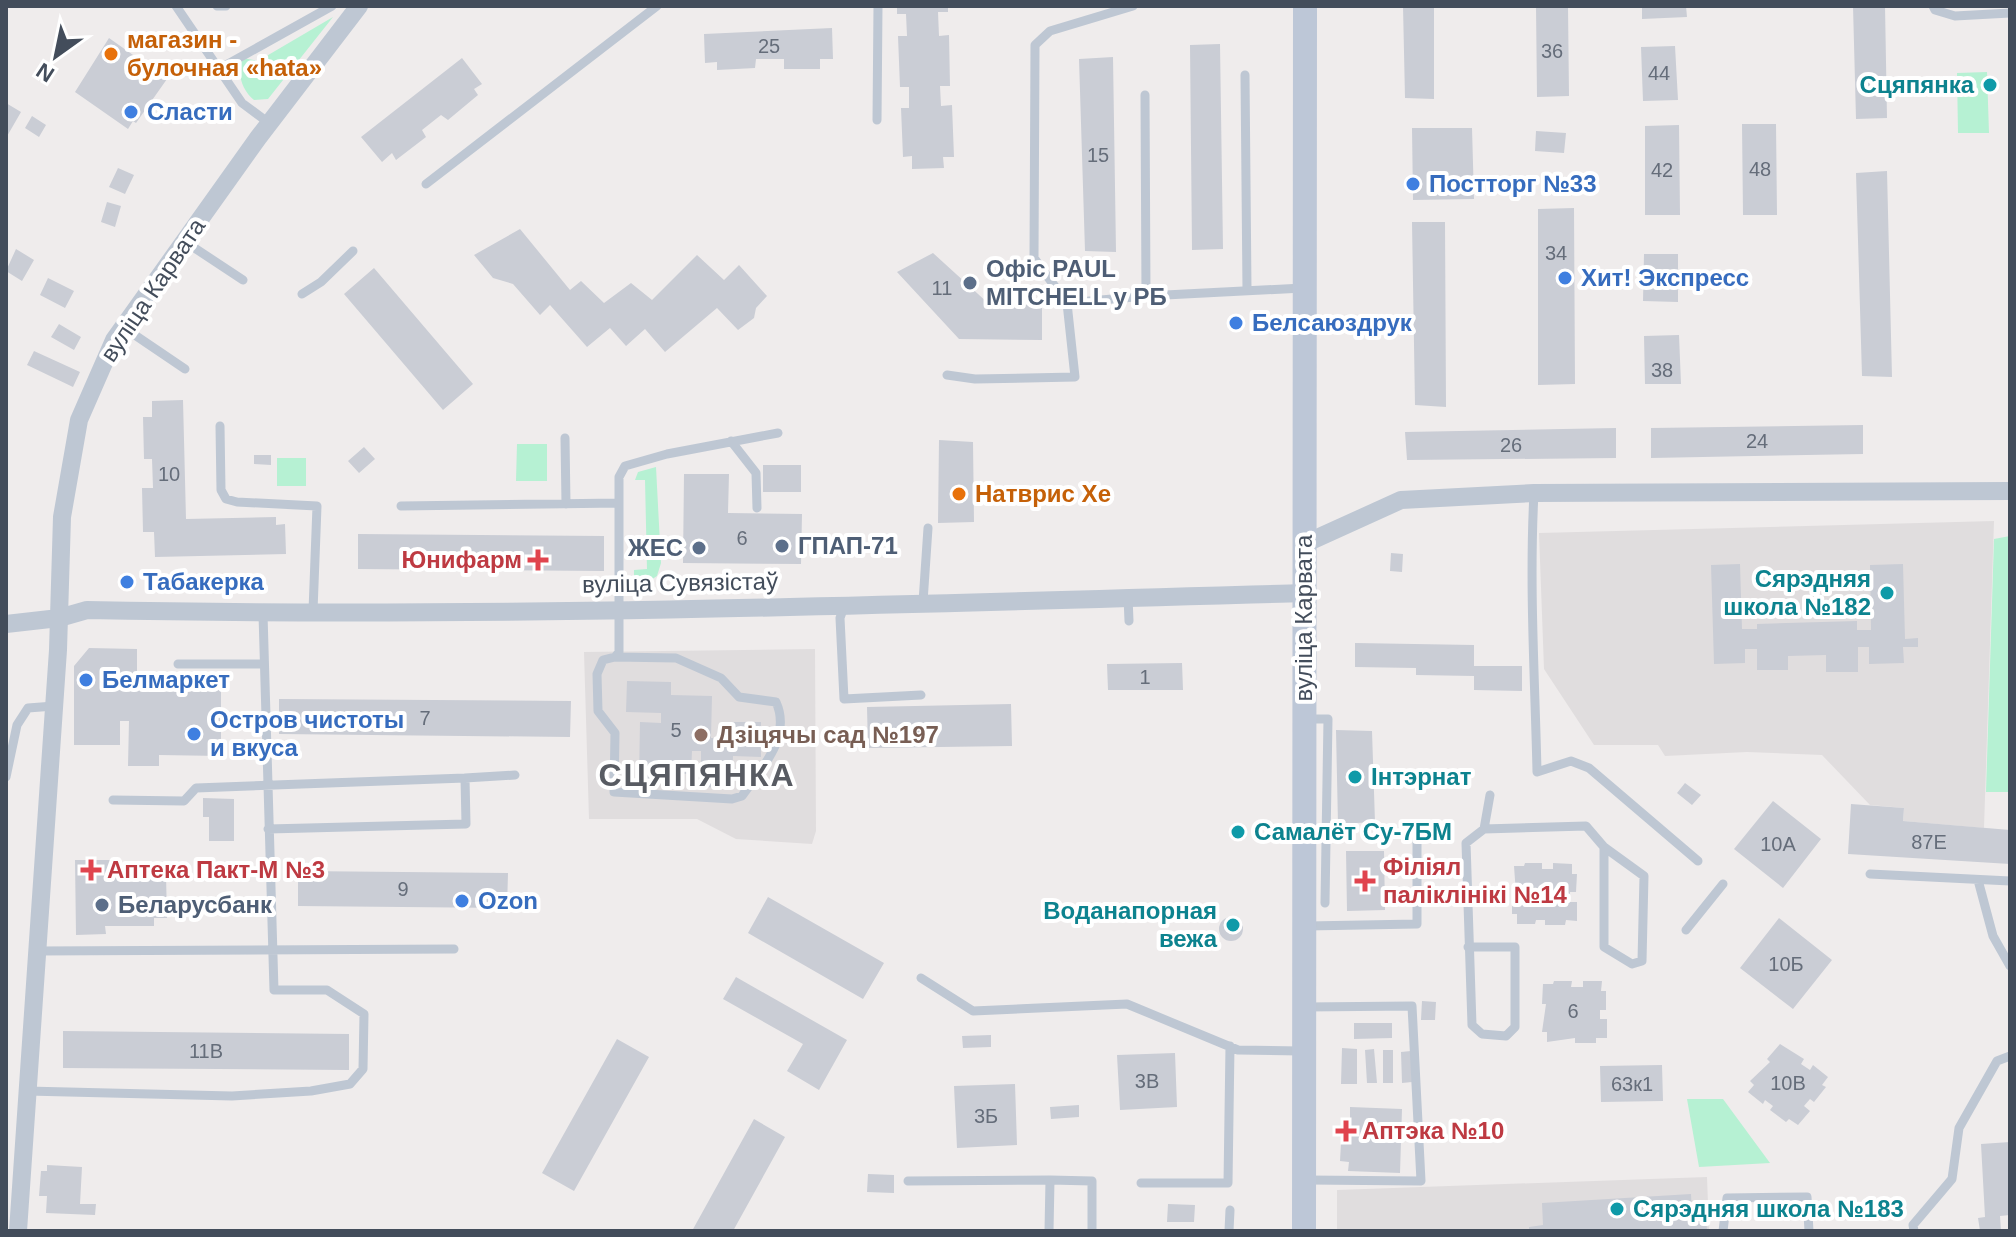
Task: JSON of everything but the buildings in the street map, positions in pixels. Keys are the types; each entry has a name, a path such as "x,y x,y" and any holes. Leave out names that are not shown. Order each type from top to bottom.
{"street":[{"name":"вуліца Карвата","path":"18,1231 54,706 62,517 72,446 88,395 123,327 269,123 359,6"},
{"name":"вуліца Карвата","path":"1304,1231 1305,6"},
{"path":"1304,544 1401,500 1534,493 2010,491"},
{"name":"вуліца Сувязістаў","path":"6,624 59,618 87,610 263,614 1304,593"}],"lane":[{"path":"176,6 242,103 269,123"},
{"path":"217,6 226,6"},
{"path":"219,69 332,6"},
{"path":"426,184 657,6"},
{"path":"877,120 878,6"},
{"path":"947,375 975,379 1075,377 1067,303 1034,258 1035,45 1050,31 1133,6"},
{"path":"1933,6 1935,10 1955,16 2010,13"},
{"path":"1245,75 1247,290"},
{"path":"1145,95 1146,296"},
{"path":"184,241 243,280"},
{"path":"302,294 321,282 353,251"},
{"path":"1067,303 1303,288"},
{"path":"123,327 185,369"},
{"path":"220,426 221,490 226,499 317,506 313,611"},
{"path":"615,657 676,658 721,678 739,697 776,702 780,711 778,745 742,796 732,799 614,792 615,733 599,714 597,674 603,660 615,657 619,652 619,477 625,466 778,433"},
{"path":"565,438 566,504"},
{"path":"731,441 756,473 757,508"},
{"path":"1534,493 1529,577 1537,772 1571,761 1589,768 1698,861"},
{"path":"401,506 619,503"},
{"path":"923,602 928,528"},
{"path":"1128,597 1129,621"},
{"path":"845,604 840,618 844,699 921,695"},
{"path":"27,1091 232,1096 311,1091 350,1084 363,1069 364,1014 327,990 274,990 270,949 263,614"},
{"path":"178,664 264,664"},
{"path":"6,777 17,725 28,708 54,706"},
{"path":"1304,719 1328,719 1325,903"},
{"path":"113,800 184,801 196,788 515,775"},
{"path":"268,829 466,824 465,778"},
{"path":"1484,829 1490,795"},
{"path":"1468,947 1515,947 1515,1027 1506,1036 1482,1034 1472,1025 1468,947 1466,843 1484,829 1586,826 1604,847 1644,876 1642,961 1632,964 1604,947 1604,847"},
{"path":"1304,926 1417,924 1417,841"},
{"path":"1870,874 2010,881"},
{"path":"1978,880 1993,936 2010,966"},
{"path":"1686,930 1723,884"},
{"path":"37,951 454,949"},
{"path":"921,978 973,1011 1127,1004 1238,1050 1305,1051"},
{"path":"1305,1007 1412,1006 1421,1181 1305,1180"},
{"path":"1141,1183 1228,1183 1230,1046"},
{"path":"1914,1231 1913,1225 1952,1179 1959,1128 1971,1104 1997,1061 2010,1056"},
{"path":"1049,1231 1050,1180"},
{"path":"908,1181 1092,1181 1092,1231"},
{"path":"1723,1231 1727,1198 1807,1197 1809,1231"},
{"path":"1229,1231 1230,1210"}],"shaded area":[{"path":"1994,521 1984,828 1903,821 1904,808 1870,805 1822,755 1747,752 1665,756 1658,745 1594,745 1544,669 1539,533"},
{"name":"Дзіцячы сад №197","path":"815,649 816,831 812,844 736,839 697,819 589,819 584,652"},
{"path":"1707,1177 1709,1231 1337,1231 1337,1190"}],"green space":[{"path":"333,17 268,99 254,100 250,96 240,75 243,58 258,61"},
{"path":"1987,72 1989,133 1958,133 1957,73"},
{"path":"517,444 547,444 547,481 516,481"},
{"path":"277,458 306,458 306,486 277,486"},
{"path":"656,467 661,563 657,576 640,587 634,585 634,570 647,569 645,480 635,480 638,472"},
{"path":"2010,536 2010,792 1986,792 1994,539"},
{"path":"1687,1099 1723,1099 1770,1163 1699,1167"}],"place":[{"name":"магазин - булочная «hata»","path":"111,54"},
{"name":"Сцяпянка","path":"1990,85"},
{"name":"Сласти","path":"131,112"},
{"name":"Постторг №33","path":"1413,184"},
{"name":"Хит! Экспресс","path":"1565,278"},
{"name":"Офіс PAUL MITCHELL у РБ","path":"970,283"},
{"name":"Белсаюздрук","path":"1236,323"},
{"name":"Натврис Хе","path":"959,494"},
{"name":"ГПАП-71","path":"782,546"},
{"name":"ЖЕС","path":"699,548"},
{"name":"Юнифарм","path":"538,560"},
{"name":"Табакерка","path":"127,582"},
{"name":"Сярэдняя школа №182","path":"1887,593"},
{"name":"Белмаркет","path":"86,680"},
{"name":"Остров чистоты и вкуса","path":"194,734"},
{"name":"Дзіцячы сад №197","path":"701,735"},
{"name":"Інтэрнат","path":"1355,777"},
{"name":"Самалёт Су-7БМ","path":"1238,832"},
{"name":"Аптека Пакт-М №3","path":"91,870"},
{"name":"Філіял паліклінікі №14","path":"1365,881"},
{"name":"Ozon","path":"462,901"},
{"name":"Беларусбанк","path":"102,905"},
{"name":"Воданапорная вежа","path":"1233,925"},
{"name":"Аптэка №10","path":"1346,1131"},
{"name":"Сярэдняя школа №183","path":"1617,1209"}],"district":[{"name":"СЦЯПЯНКА","path":"697,775"}]}
